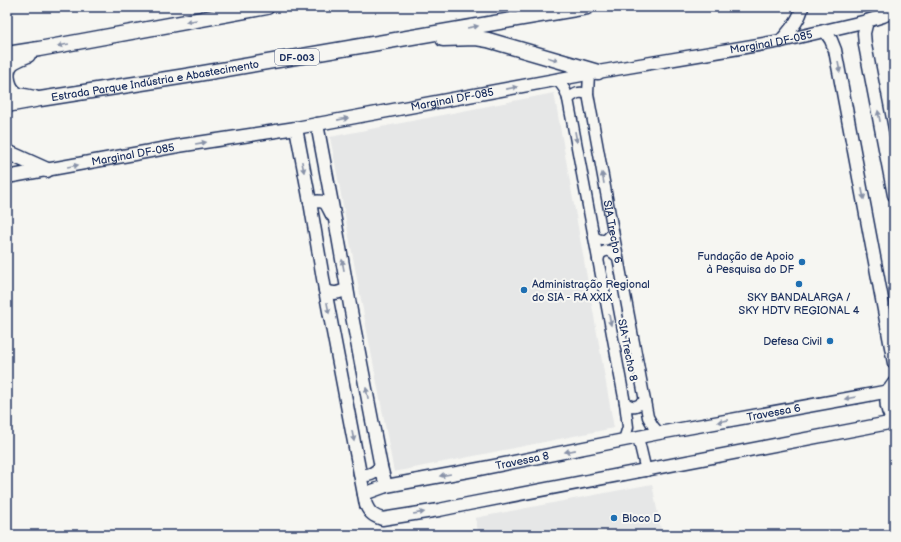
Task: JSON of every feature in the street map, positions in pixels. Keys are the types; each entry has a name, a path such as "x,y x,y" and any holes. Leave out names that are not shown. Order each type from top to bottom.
{"highway":[{"path":"7,54 268,7"},
{"name":"Estrada Parque Indústria e Abastecimento","path":"7,106 40,98 186,76 587,7"},
{"path":"349,48 456,38 476,38 512,46 594,72"},
{"path":"39,49 14,61 10,65 8,76 10,86 19,95 40,98"},
{"path":"7,152 46,170"}],"main road":[{"path":"781,41 796,21 802,7"},
{"name":"Marginal DF-085","path":"7,177 178,146 296,128 594,72 781,41 867,21 894,11"},
{"path":"867,21 864,33 865,45 894,195"},
{"path":"825,31 835,50 888,297 894,363"},
{"path":"317,124 347,289 381,467 386,486"},
{"path":"296,128 364,494 368,509 374,516 382,519 439,510 894,422 889,415 886,399 891,387"},
{"path":"310,202 324,202 336,225"},
{"path":"325,290 329,293 334,293 342,292 347,289"},
{"name":"Travessa 6","path":"659,433 863,396 891,387"},
{"name":"Travessa 8","path":"364,494 386,486 659,433"},
{"path":"360,474 367,476 375,473 381,467"}],"street":[{"name":"SIA Trecho 6","path":"594,72 588,94 648,417 659,433"},
{"name":"SIA Trecho 8","path":"557,79 565,90 568,99 625,403 628,427 624,440"},
{"path":"568,99 577,93 583,92 588,94"},
{"path":"594,237 603,240 609,238 613,231"},
{"path":"598,260 600,254 609,250 618,257"},
{"path":"625,403 630,406 637,406 645,401"},
{"path":"638,437 646,471"}],"shaded area":[{"path":"554,93 614,428 394,472 330,137"},
{"path":"652,484 662,535 479,535 475,518"}],"place":[{"name":"Fundação de Apoio à Pesquisa do DF","path":"802,262"},
{"name":"SKY BANDALARGA / SKY HDTV REGIONAL 4","path":"799,284"},
{"name":"Administração Regional do SIA - RA XXIX","path":"524,290"},
{"name":"Defesa Civil","path":"830,341"},
{"name":"Bloco D","path":"614,518"}]}
